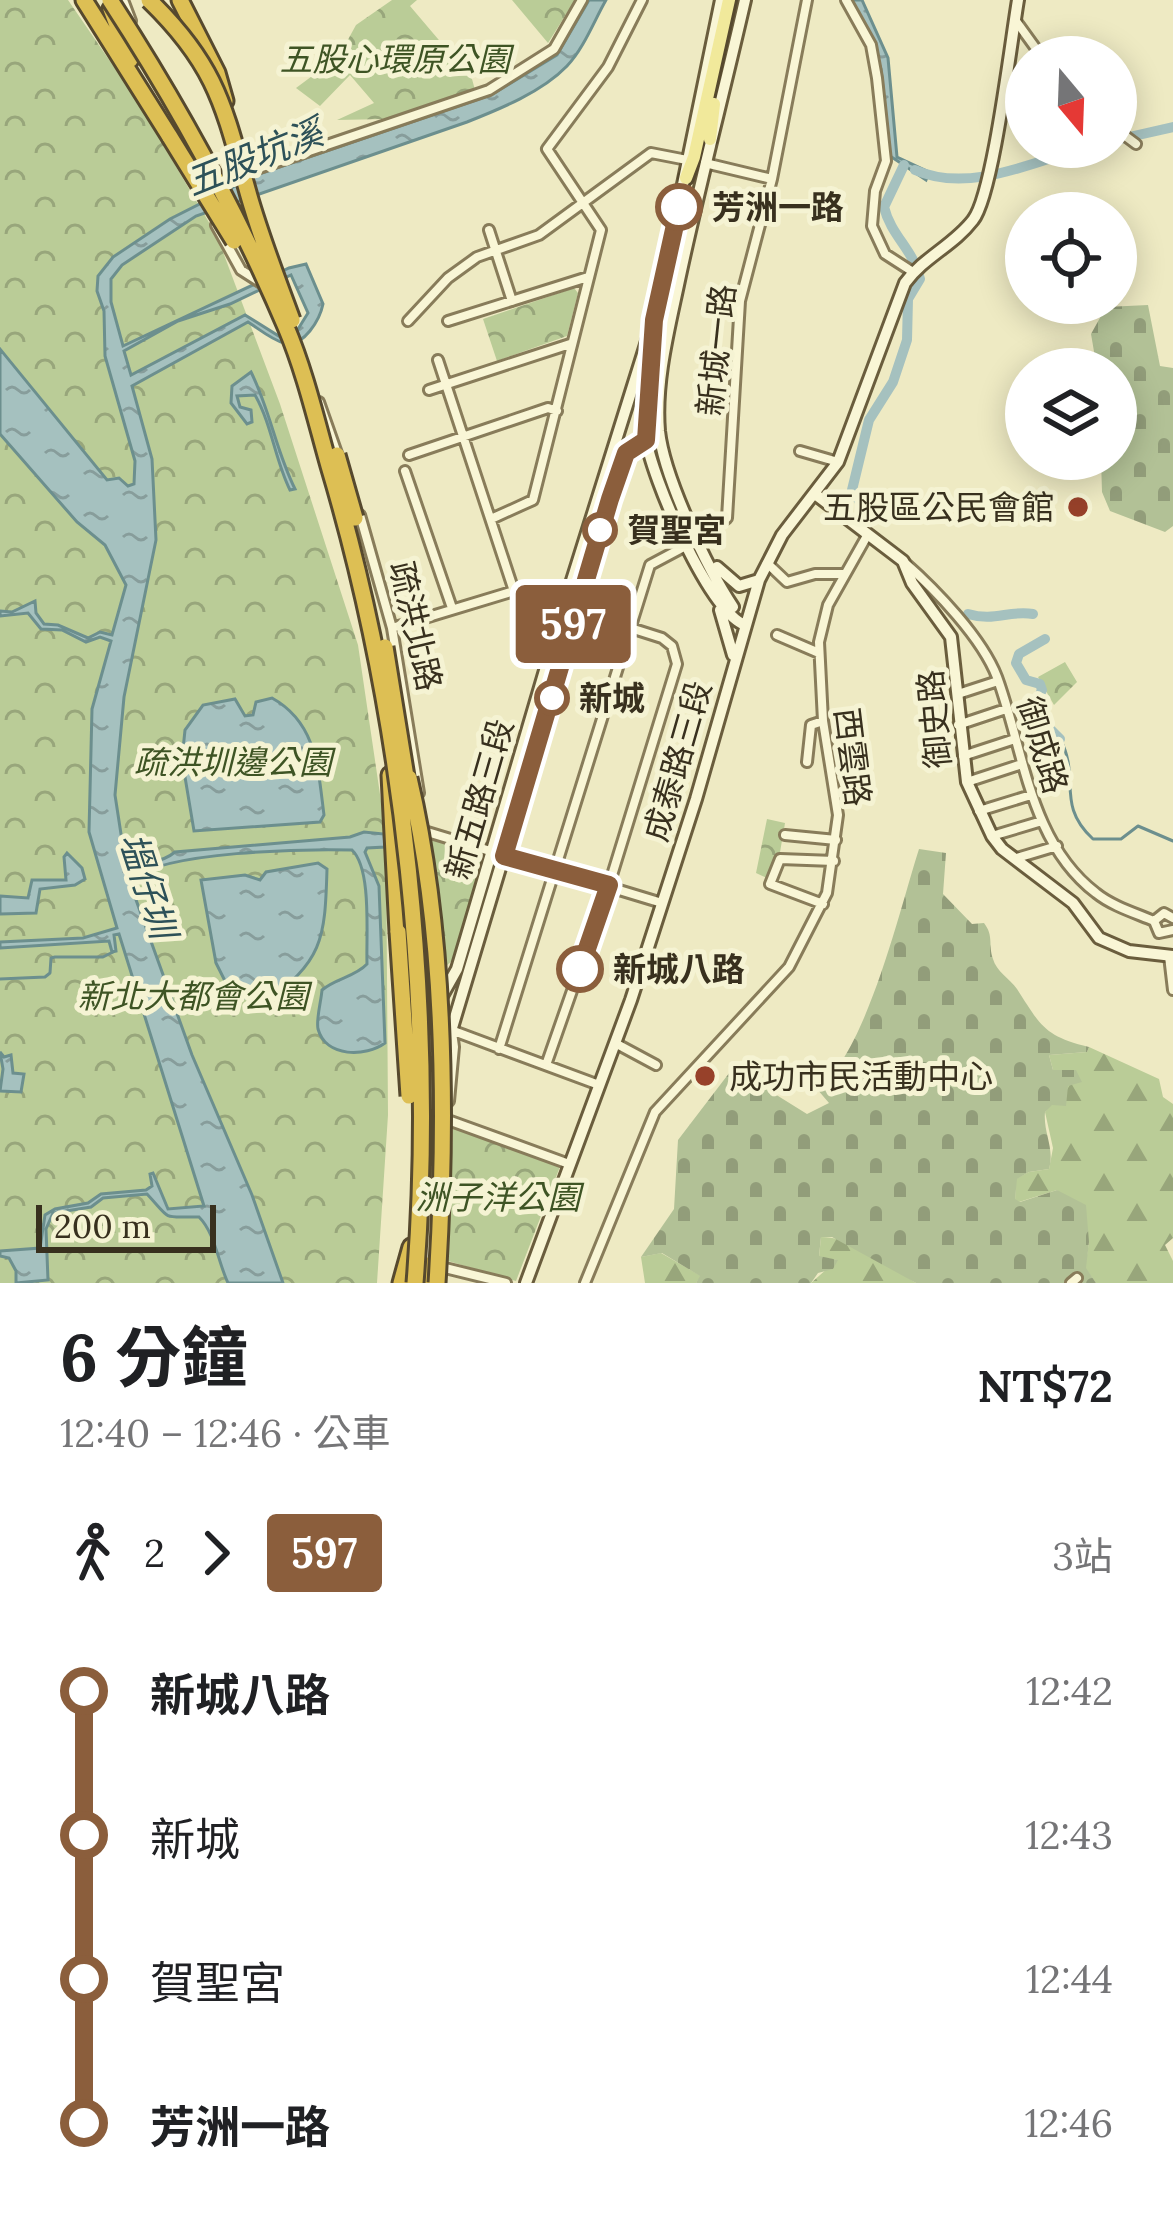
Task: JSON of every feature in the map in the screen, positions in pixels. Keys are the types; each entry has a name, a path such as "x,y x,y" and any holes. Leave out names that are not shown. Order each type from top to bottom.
{"highway":[{"path":"84,0 233,239 302,372"},
{"path":"149,0 193,46 229,116"},
{"path":"180,0 217,73 253,208 350,498 415,804 431,928 442,1079 436,1275 415,1283"},
{"path":"114,2 132,66 170,137"},
{"path":"114,2 209,152 300,340"},
{"path":"114,2 172,100 286,327 365,595 390,736 415,1283"},
{"path":"405,763 426,1023 415,1283"},
{"path":"411,1246 415,1283"}],"main road":[{"path":"733,0 654,320 646,440 691,543 745,625"},
{"path":"733,0 710,139 664,357 659,433 701,575 726,624 733,661"},
{"path":"686,178 687,160 733,0"},
{"path":"913,272 975,217 983,202 1018,0"},
{"path":"710,139 721,55"},
{"name":"成泰路三段","path":"526,1283 662,903 759,580 766,562 838,462 896,298 913,272"},
{"name":"新五路三段","path":"451,1031 654,320"},
{"name":"新五路三段","path":"571,608 626,453 659,433"},
{"name":"御史路","path":"815,494 903,562 951,637 967,782 992,836 1073,904 1099,938 1129,951 1171,956"},
{"path":"691,543 732,583 739,586 759,580"},
{"path":"701,575 732,618 745,625"},
{"name":"新五路三段","path":"430,1013 459,963 498,854"},
{"path":"425,968 441,975 459,963"},
{"name":"疏洪北路","path":"411,1246 416,1046 430,1013"},
{"path":"436,1275 437,1078 443,1044 451,1031"},
{"path":"437,1078 453,1059"}],"street":[{"path":"114,2 194,128 220,179 489,90 554,49 583,0"},
{"path":"491,519 533,500 601,230 547,149 608,67 642,0"},
{"name":"新城一路","path":"691,543 727,518 740,301 772,179 807,0"},
{"path":"846,0 871,44 877,78 886,161 872,209 876,239 892,262 913,272"},
{"path":"1015,20 1027,36"},
{"path":"194,128 191,169 196,186 231,255 248,275 274,292"},
{"path":"408,321 448,278 477,256 539,235 651,153 687,160"},
{"path":"191,169 209,159"},
{"path":"705,163 772,179"},
{"path":"231,255 251,245 233,206 252,198"},
{"path":"489,230 512,301"},
{"name":"疏洪北路","path":"251,245 306,364 361,518 392,628 424,831 423,1001 430,1013"},
{"path":"248,275 263,268"},
{"path":"448,321 588,277"},
{"path":"429,390 572,344"},
{"path":"438,360 514,591"},
{"path":"410,454 548,409 556,411"},
{"path":"800,451 838,462"},
{"path":"405,471 452,608"},
{"name":"西雲路","path":"585,1283 655,1112 789,968 823,904 834,862 835,776 823,721 819,653 828,605 869,533"},
{"path":"499,1048 650,565 691,543"},
{"path":"766,562 787,582 815,574 844,574"},
{"name":"御成路","path":"903,562 950,609 986,657 998,681 1031,794 1057,846 1096,894 1154,921 1159,933 1173,930"},
{"path":"392,628 514,591 632,627 672,646 677,664 609,885 546,1065"},
{"path":"777,635 819,653"},
{"path":"958,694 998,681"},
{"path":"958,724 1006,709"},
{"path":"807,762 811,725 823,721"},
{"path":"962,757 1015,739"},
{"path":"967,782 1022,764"},
{"path":"979,811 1031,794"},
{"path":"992,836 1042,821"},
{"path":"424,831 662,903"},
{"path":"784,836 836,840"},
{"path":"1018,858 1057,846"},
{"path":"823,904 770,884 780,859 834,862"},
{"path":"1154,921 1164,914 1173,918"},
{"path":"1171,956 1173,990"},
{"path":"430,1013 451,1031 599,1085"},
{"path":"451,1031 453,1059 436,1275 506,1283"},
{"path":"615,1043 656,1065"},
{"path":"448,1120 569,1164"}],"green space":[{"name":"新北大都會公園","path":"0,0 68,0 136,99 217,236 280,404 358,645 386,835 388,1115 377,1283 0,1283"},
{"name":"五股心環原公園","path":"392,0 417,0 410,6 472,79 475,90 387,119 337,120 374,103 350,75 320,106 296,88 339,56 356,25"},
{"name":"五股心環原公園","path":"512,0 575,0 548,43"},
{"path":"574,288 578,293 567,336 497,361 483,319"},
{"path":"1148,305 1160,366 1173,368 1173,526 1165,532 1110,511 1102,492 1102,480 1137,480 1137,348 1093,348 1091,334 1097,324 1137,324 1137,306"},
{"path":"1065,662 1077,682 1054,705 1038,677"},
{"path":"767,819 785,823 779,858 769,879 756,873"},
{"path":"428,837 485,854 453,960 446,966 439,965"},
{"path":"919,849 946,853 943,894 972,924 984,923 995,963 1038,1021 1053,1034 1089,1047 1087,1052 1049,1055 1053,1070 1076,1070 1082,1082 1068,1086 1066,1106 1052,1105 1045,1112 1049,1169 1017,1179 1015,1199 1020,1202 1057,1190 1086,1205 1086,1268 1096,1283 916,1283 832,1237 821,1237 819,1256 838,1260 833,1269 818,1273 811,1283 696,1283 700,1276 662,1253 641,1257 674,1209 678,1140 733,1068 807,1114 829,1103 817,1089 835,1071 866,1014"},
{"path":"1089,1047 1159,1079 1163,1097 1173,1104 1173,1238 1165,1245 1173,1261 1173,1283 1096,1283 1085,1268 1089,1242 1057,1190 1015,1200 1016,1179 1049,1169 1053,1148 1045,1112 1076,1070 1053,1070 1049,1055 1087,1052"},
{"name":"洲子洋公園","path":"453,1125 561,1164 516,1281 448,1261"},
{"path":"821,1237 858,1247 916,1283 811,1283 837,1260 819,1257"},
{"path":"661,1253 701,1276 696,1283 645,1283 641,1257"}],"water":[{"path":"589,0 606,0 573,59 533,92 467,122 196,216 122,265 111,279 111,302 123,346 289,268 306,264 323,304 315,324 298,341 279,342 248,322 132,386 152,459 156,540 124,697 115,795 125,860 131,862 157,861 175,852 364,832 384,834 385,847 365,852 379,886 385,1043 368,1051 347,1052 329,1045 318,1029 322,990 367,964 365,887 352,850 204,857 131,879 192,1055 252,1195 283,1283 228,1283 213,1239 199,1217 168,1216 147,1194 103,1198 91,1207 53,1213 46,1229 48,1280 16,1283 16,1271 0,1251 40,1248 45,1215 55,1209 88,1203 101,1194 146,1190 152,1186 153,1173 168,1209 204,1206 119,934 114,935 116,951 112,952 109,941 0,948 0,942 83,938 117,928 89,832 92,709 111,641 100,637 86,642 62,630 41,629 28,613 0,616 0,611 12,612 35,601 44,624 88,638 100,632 112,635 126,585 105,545 77,522 0,434 0,349 107,480 119,478 128,486 134,484 135,461 105,356 104,311 97,291 98,276 113,257 170,219 259,174 491,95 557,55","holes":["291,275 308,313 295,334 282,338 245,315 131,375 124,351 178,321 230,304"]},
{"path":"850,0 862,0 888,58 897,157 929,172 926,180 890,156 881,69"},
{"path":"251,372 295,489 290,490 285,479 255,395 237,396 240,407 251,410 252,422 247,424 231,403 232,386"},
{"path":"272,698 298,720 313,749 324,815 320,822 194,831 182,759 185,730 203,705 235,699 245,716 253,715 256,702"},
{"path":"67,853 82,868 85,879 75,885 40,889 36,913 0,914 0,896 28,898 32,880 66,880"},
{"path":"318,863 327,869 325,914 309,962 262,1004 231,993 216,963 201,880 245,875 260,880 266,872"},
{"path":"0,1052 4,1057 11,1055 13,1073 24,1074 21,1092 0,1091"}],"waterway":[{"name":"五股坑溪","path":"1137,135 1173,127"},
{"path":"869,516 852,490 869,420 893,382 907,340 908,299 920,279 884,207 904,165"},
{"name":"五股坑溪","path":"915,170 957,179 1019,168"},
{"path":"968,614 1033,614"},
{"path":"1045,639 1019,654 1016,663 1026,680 1040,684 1038,711 1060,739"},
{"path":"1060,739 1069,766 1071,802 1093,839 1121,839 1138,826 1173,841"},
{"path":"0,979 45,977 55,957 103,957 113,952"}],"bus line":[{"name":"597","path":"580,969 609,885 504,856 610,499 626,453 646,440 654,320 679,207"}],"place":[{"name":"芳洲一路","path":"679,207"},
{"name":"五股區公民會館","path":"1078,507"},
{"name":"賀聖宮","path":"600,530"},
{"name":"新城","path":"552,698"},
{"name":"新城八路","path":"580,969"},
{"name":"成功市民活動中心","path":"705,1076"}],"park label":[{"name":"疏洪圳邊公園","path":"233,762"}],"water label":[{"name":"塭仔圳","path":"148,885"}]}
